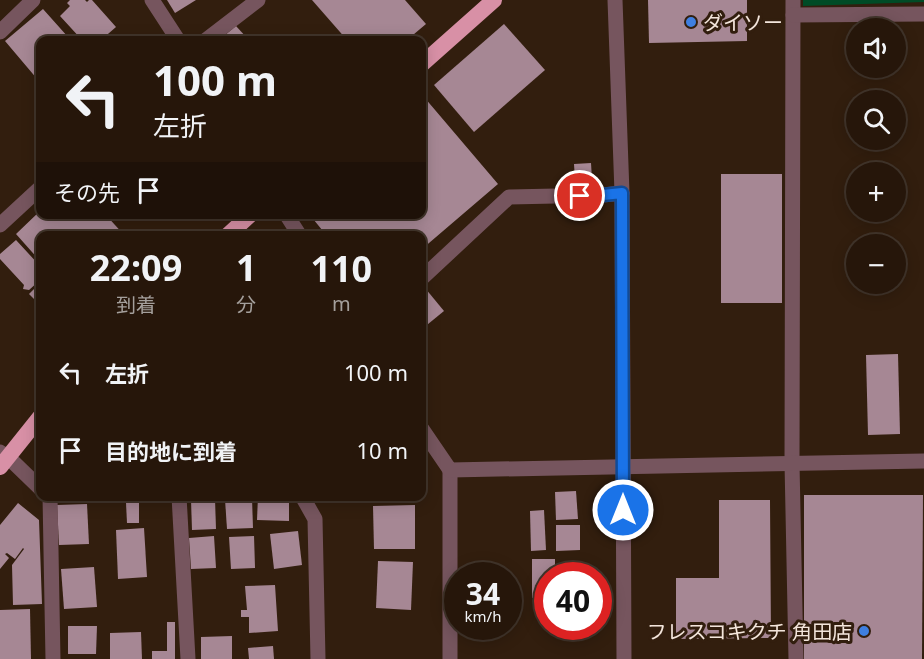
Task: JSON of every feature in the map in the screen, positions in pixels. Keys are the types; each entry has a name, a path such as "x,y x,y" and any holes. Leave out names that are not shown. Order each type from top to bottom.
{"highway":[{"path":"426,60 494,0"},
{"path":"232,231 246,219"},
{"path":"3,459 36,422"}],"street":[{"path":"0,32 33,0"},
{"path":"152,0 175,36"},
{"path":"211,36 258,0"},
{"path":"615,0 622,193 624,659"},
{"path":"796,659 792,463 793,8 924,14"},
{"path":"0,225 36,192"},
{"path":"426,274 509,197 622,193"},
{"path":"426,435 450,470 450,659"},
{"path":"3,459 36,485"},
{"path":"450,470 924,461"},
{"path":"50,501 53,659"},
{"path":"180,501 188,659"},
{"path":"305,501 315,519 318,659"}],"green space":[{"path":"803,0 924,0 924,2 803,6"}],"building":[{"path":"70,0 87,2 92,0 116,27 106,36 78,36 60,16 70,6 67,3"},
{"path":"167,0 196,0 175,13"},
{"path":"312,0 405,0 426,24 412,36 344,36"},
{"path":"648,0 747,0 747,41 649,43"},
{"path":"43,9 67,36 36,36 36,78 5,41"},
{"path":"504,24 545,70 474,132 434,85"},
{"path":"236,26 245,36 224,36"},
{"path":"426,99 498,184 426,246 426,231 323,231 313,219 426,219"},
{"path":"591,163 592,179 575,180 574,164"},
{"path":"721,174 782,174 782,303 721,303"},
{"path":"36,215 36,219 110,219 120,231 36,231 36,256 16,234"},
{"path":"16,240 36,262 36,284 29,290 23,289 24,285 0,259 0,254"},
{"path":"36,287 35,300 29,294"},
{"path":"426,289 444,311 426,326"},
{"path":"898,354 900,434 868,435 866,355"},
{"path":"576,491 578,519 556,520 555,492"},
{"path":"804,495 923,495 922,659 804,659"},
{"path":"719,500 770,500 771,638 676,639 676,578 719,578"},
{"path":"191,501 215,501 216,529 192,530"},
{"path":"225,501 252,501 253,528 227,529"},
{"path":"258,501 289,501 289,521 257,520"},
{"path":"18,503 39,520 42,604 13,605 12,565 23,548 15,559 5,554 9,558 0,569 0,525"},
{"path":"126,503 139,503 139,523 127,523"},
{"path":"87,504 89,544 59,545 57,505"},
{"path":"415,505 415,549 374,549 373,506"},
{"path":"544,510 546,550 531,551 530,511"},
{"path":"556,525 580,525 580,550 556,551"},
{"path":"144,528 147,577 118,579 116,530"},
{"path":"298,531 302,565 274,569 270,534"},
{"path":"214,536 216,568 191,569 189,538"},
{"path":"254,536 255,568 231,569 229,537"},
{"path":"532,559 555,559 555,562 534,562 534,598 532,598"},
{"path":"378,561 413,562 411,610 376,608"},
{"path":"94,567 97,607 64,609 61,569"},
{"path":"275,585 278,631 249,633 249,617 241,617 241,610 247,610 245,586"},
{"path":"30,609 31,659 0,659 0,610"},
{"path":"167,622 175,622 175,659 152,659 152,651 167,651"},
{"path":"68,626 97,626 96,654 68,654"},
{"path":"141,632 142,659 110,659 110,633"},
{"path":"232,636 232,659 201,659 201,637"},
{"path":"273,646 274,659 249,659 248,648"}],"place":[{"name":"ダイソー","path":"691,22"},
{"name":"フレスコキクチ 角田店","path":"864,631"}],"route":[{"path":"580,196 622,193 623,510"}]}
